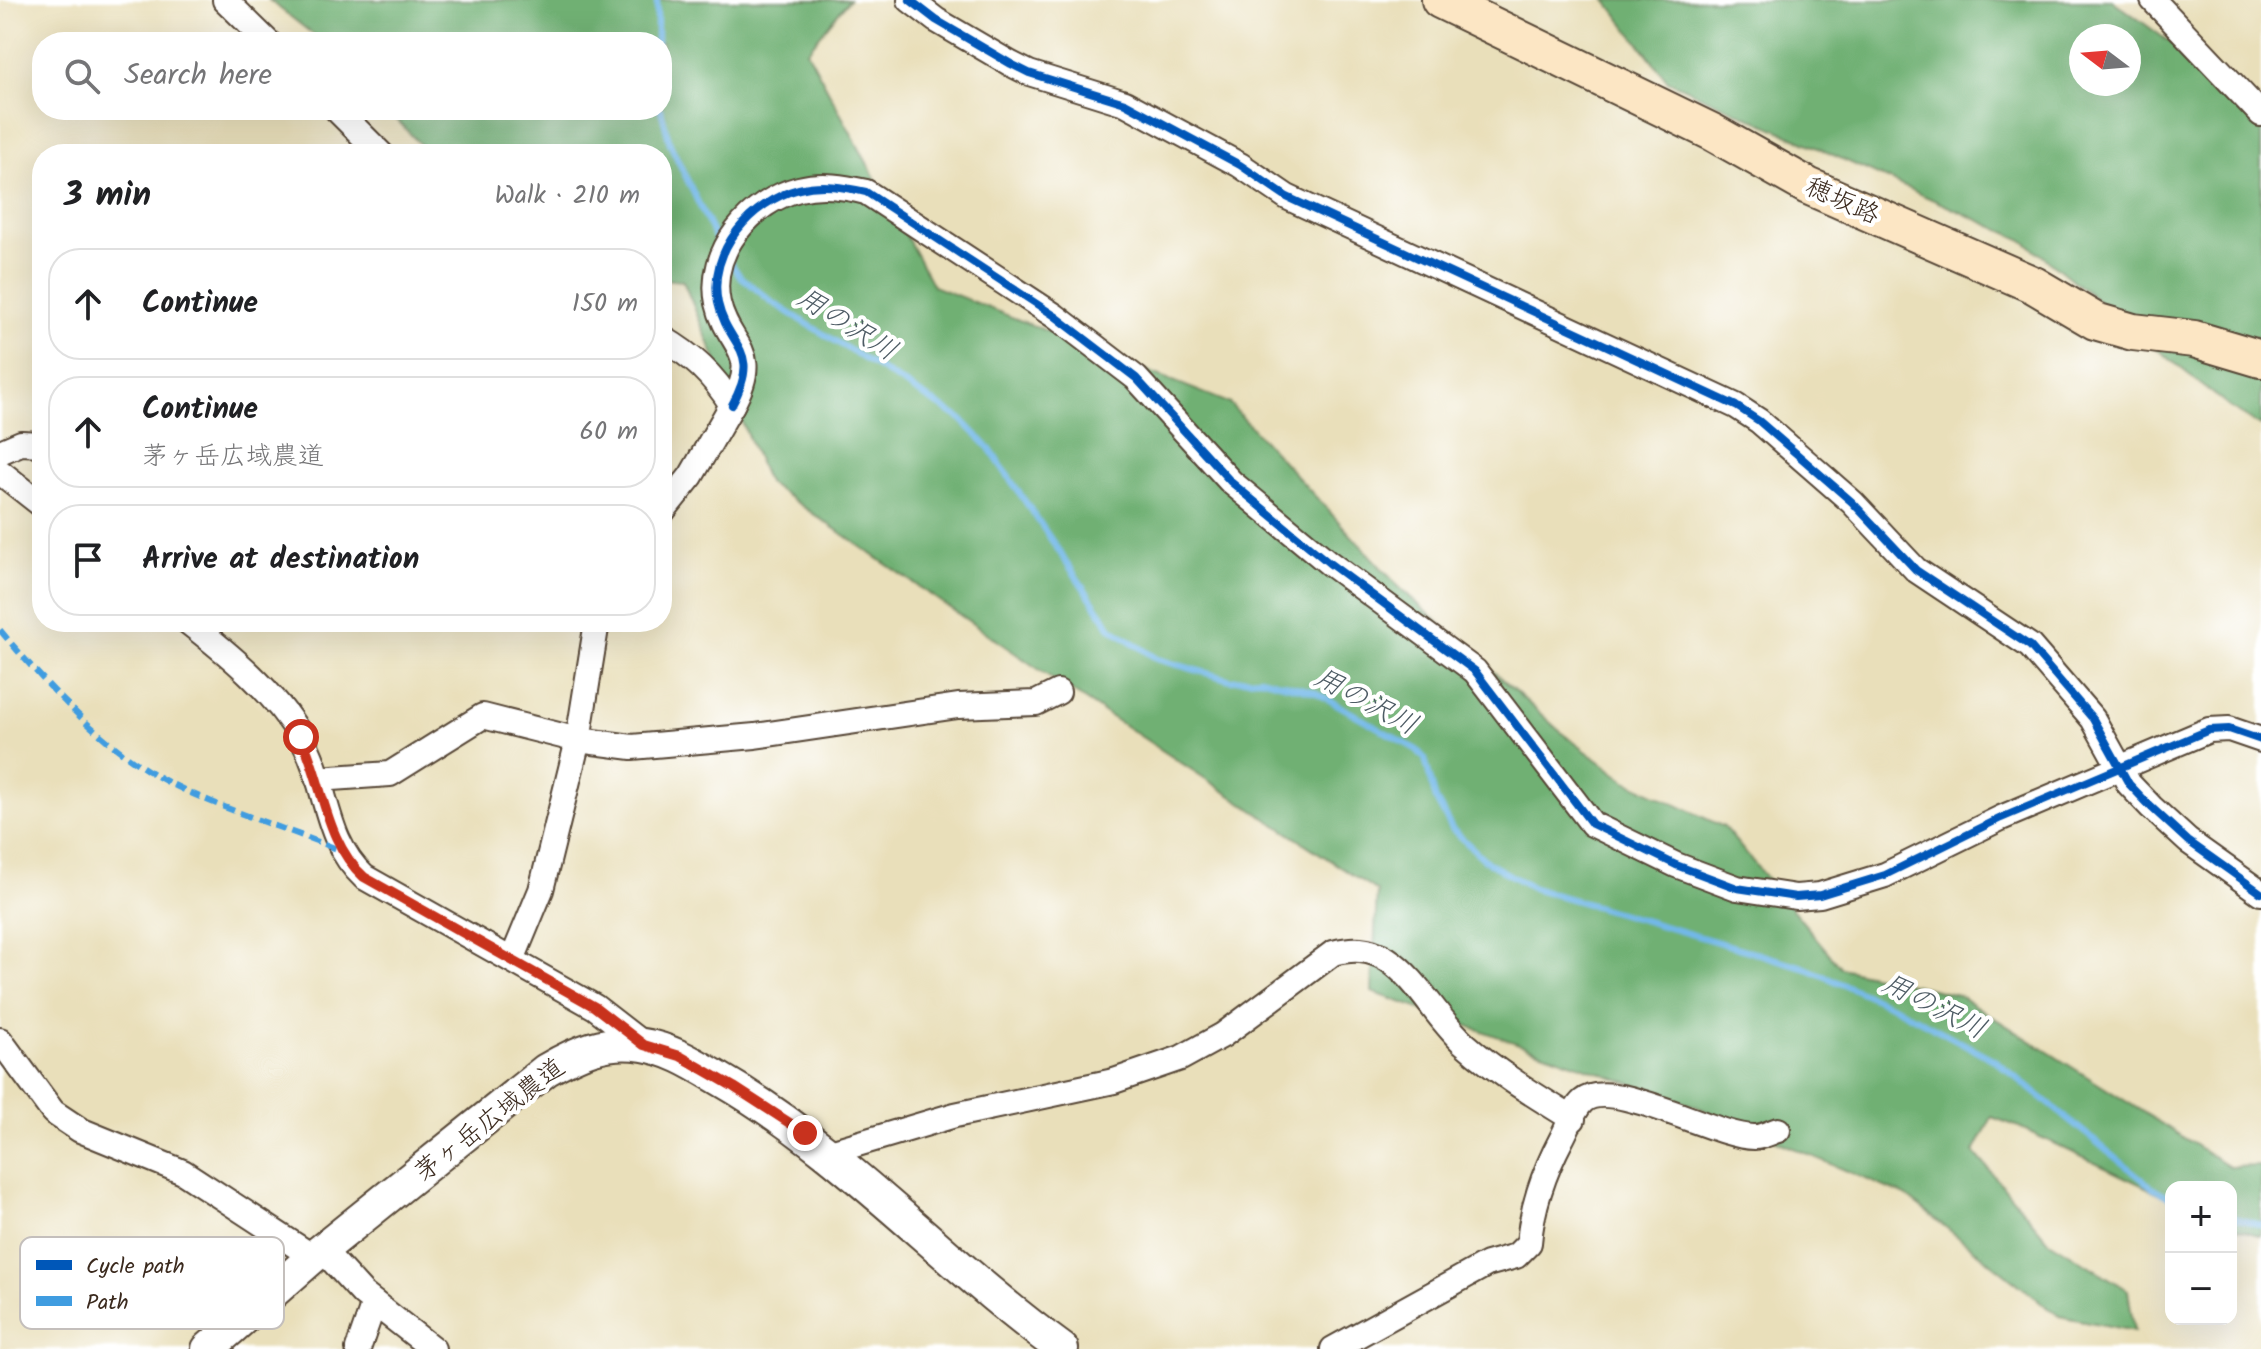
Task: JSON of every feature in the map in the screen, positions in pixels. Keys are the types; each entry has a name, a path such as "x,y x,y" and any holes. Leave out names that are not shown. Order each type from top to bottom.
{"main road":[{"name":"穂坂路","path":"1440,0 1712,132 1808,186 2034,285 2095,321 2133,332 2194,339 2261,359"}],"street":[{"path":"225,0 258,32"},
{"path":"910,0 936,20 1029,73 1125,103 1240,165 1287,197 1748,414 1852,502 1916,570 2030,646 2093,719 2129,784 2188,841 2261,893"},
{"path":"2153,0 2261,114"},
{"path":"347,120 371,144"},
{"path":"672,500 691,476 743,386 745,362 718,303 719,262 742,223 769,201 800,189 835,185 866,192 1055,316 1136,378 1231,482 1329,563 1475,671 1592,824 1676,865 1737,888 1796,897 1820,895 1885,875 2119,765 2209,730 2229,729 2261,740"},
{"path":"672,344 691,355 716,380 732,405"},
{"path":"0,452 21,443 32,444"},
{"path":"0,472 32,497"},
{"path":"199,632 256,682 301,737 318,779 335,838 348,862 364,877 595,1007 644,1045"},
{"path":"512,960 541,890 578,740 595,632"},
{"path":"318,779 390,774 483,716 578,740 632,747 755,736 958,706 1036,703 1058,692"},
{"path":"827,1153 955,1115 1114,1081 1181,1058 1223,1035 1333,953 1350,948 1370,951 1387,959 1404,973 1465,1044 1519,1086 1573,1119"},
{"path":"0,1040 53,1112 80,1130 183,1172 318,1254 433,1349"},
{"name":"茅ヶ岳広域農道","path":"284,1283 546,1070 582,1049 610,1044 644,1045 680,1056 734,1087 827,1153 1062,1349"},
{"path":"1333,1349 1487,1264 1516,1256 1529,1243 1531,1217 1545,1170 1582,1101 1595,1095 1630,1098 1732,1135 1757,1137 1778,1130"},
{"path":"358,1349 374,1303"},
{"name":"茅ヶ岳広域農道","path":"208,1349 231,1329"}],"green space":[{"path":"269,0 849,0 807,51 933,286 1229,403 1399,587 1563,734 1626,781 1724,827 1841,968 1958,995 2230,1167 2261,1166 2261,1236 2237,1229 2237,1181 2165,1181 2165,1196 1992,1117 1974,1152 2048,1240 2128,1290 2134,1331 2059,1316 1906,1196 1697,1107 1372,992 1377,891 1047,675 767,482 683,281 672,280 672,144 420,144 397,120 672,120 672,32 310,32"},
{"path":"1606,0 2112,0 2239,93 2261,117 2261,426 2229,407 2023,240 1668,81"}],"waterway":[{"name":"用の沢川","path":"657,0 657,32"},
{"name":"用の沢川","path":"664,120 670,144"},
{"name":"用の沢川","path":"672,148 719,246"},
{"name":"用の沢川","path":"727,258 740,276 772,302 961,419 989,448 1111,628 1157,659 1231,680 1260,678 1315,692 1417,750 1425,759 1436,800 1452,829 1487,862 1533,888 1803,967 1897,1008 1996,1061 2165,1195"},
{"name":"用の沢川","path":"2237,1219 2261,1225"}],"marked path":[{"path":"0,630 77,713 143,767 208,801 342,851"}],"cycle path":[{"path":"910,0 936,20 1029,73 1125,103 1240,165 1287,197 1736,406 1759,421 1852,502 1916,570 2030,646 2093,719 2129,784 2188,841 2261,893"},
{"path":"732,405 741,386 744,360 718,303 716,284 726,247 750,217 782,195 816,186 866,192 1055,316 1136,378 1231,482 1329,563 1475,671 1592,824 1676,865 1737,888 1796,897 1820,895 1885,875 2001,818 2209,730 2229,729 2261,740"}],"route":[{"path":"301,737 314,764 335,838 348,862 364,877 595,1007 644,1045 680,1056 805,1133"}]}
